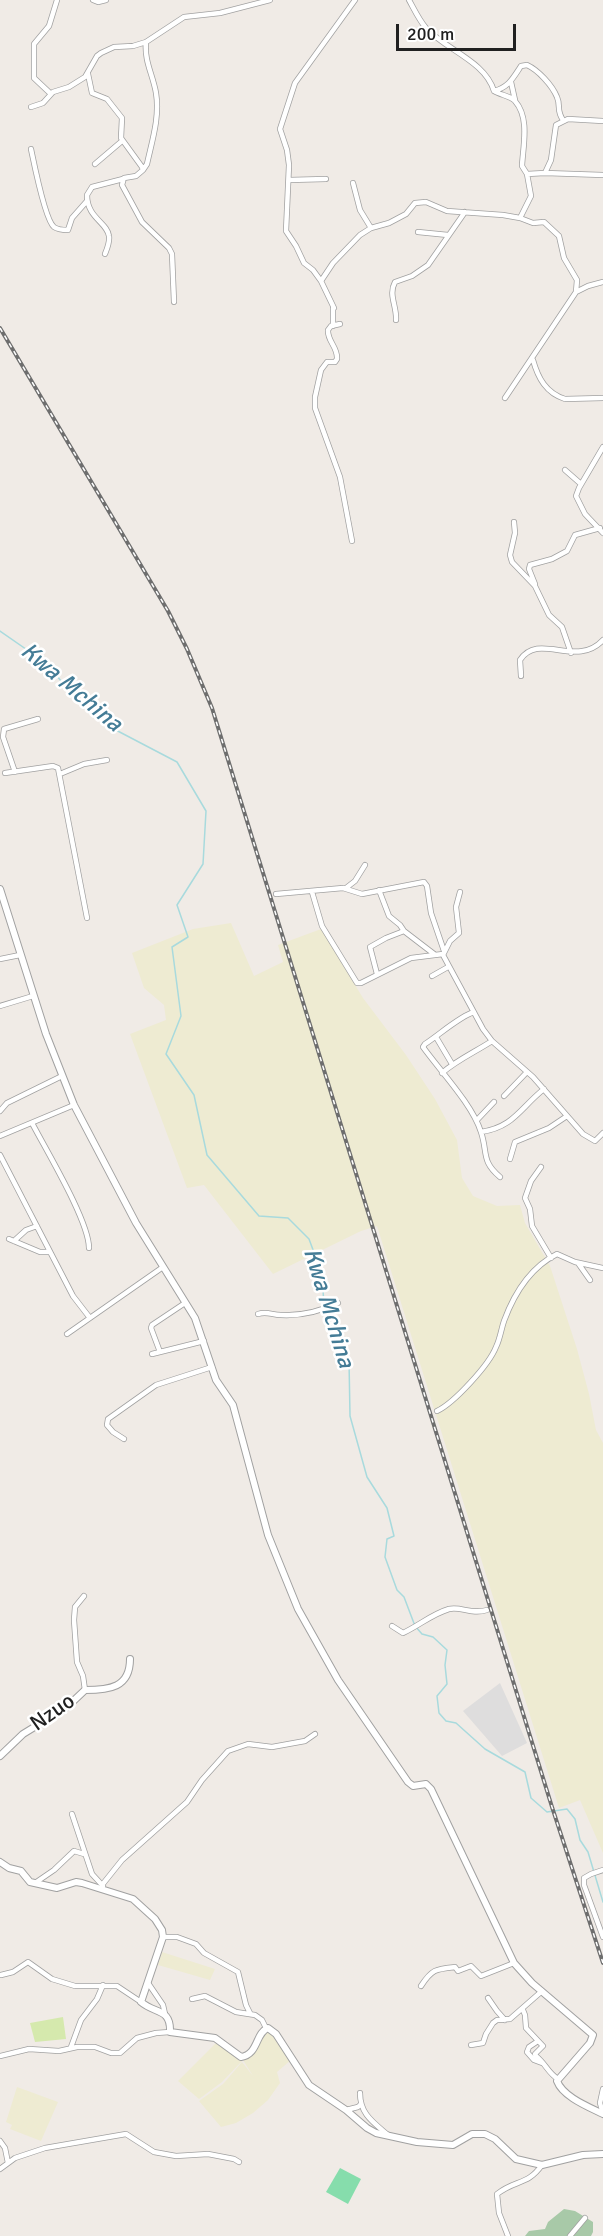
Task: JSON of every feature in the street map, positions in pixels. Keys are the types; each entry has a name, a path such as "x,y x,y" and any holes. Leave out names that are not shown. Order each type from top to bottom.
{"street":[{"path":"51,94 34,78 33,48 36,40 49,26 57,0"},
{"path":"93,0 98,2 106,0"},
{"path":"242,0 245,6"},
{"path":"31,107 43,103 51,94 69,87 88,74 97,56 114,47 133,46 146,42 184,17 207,16 270,0"},
{"path":"333,326 334,308 321,281 304,263 286,231 289,180 287,150 280,129 291,90 355,0"},
{"path":"409,0 427,29 480,70 492,84 494,92"},
{"path":"105,255 109,242 108,231 98,222 87,201 87,195 91,188 136,176 143,170 148,158 157,112 154,81 147,65 146,42"},
{"path":"494,92 504,89 521,66 526,65 532,68 558,98 558,113 563,120"},
{"path":"88,74 92,93 107,99 122,118 120,135 122,141 143,170"},
{"path":"511,82 515,100 523,113 522,166 527,174 531,196 519,218"},
{"path":"494,92 515,100"},
{"path":"545,173 551,160 554,129 563,120 603,121"},
{"path":"95,164 122,141"},
{"path":"31,149 45,208 52,225 68,230 72,218 87,201"},
{"path":"527,174 603,175"},
{"path":"289,180 326,178"},
{"path":"123,179 123,188 141,219 165,243 172,254 174,302"},
{"path":"352,183 360,210 371,228"},
{"path":"321,281 352,242 371,228 389,223 406,214 416,203 426,202 447,211 519,218 533,223 544,222 559,236 564,258 577,280 576,292"},
{"path":"396,320 396,306 392,290 395,282 412,276 425,267 465,212"},
{"path":"418,232 448,235"},
{"path":"505,398 533,360 576,292 603,282"},
{"path":"340,324 329,328 327,334 337,352 337,359 335,362 327,362 321,370 315,403 340,477 352,541"},
{"path":"533,360 545,385 560,397 565,399 603,398"},
{"path":"603,447 576,494 586,515 603,533"},
{"path":"565,470 581,484"},
{"path":"514,522 515,533 510,555 512,562 535,586"},
{"path":"571,653 562,627 549,615 535,586 529,569 530,564 558,556 568,550 575,535 600,528"},
{"path":"521,676 520,660 528,652 546,648 571,653 593,648 603,640"},
{"path":"15,772 3,737 4,729 38,719"},
{"path":"60,774 84,764 106,760"},
{"path":"4,773 53,766 58,768 87,918"},
{"path":"346,888 355,881 365,865"},
{"path":"276,894 346,888 362,894 420,881 426,884 431,914 448,967 492,1041 544,1089 583,1134 592,1140 597,1140 603,1133"},
{"path":"0,889 33,996 74,1105 136,1223 195,1318 216,1380 230,1400 235,1412 268,1534 298,1609 338,1680 407,1780 412,1785 423,1784 431,1789 514,1963 542,1991 590,2030 593,2036 582,2053 558,2079"},
{"path":"379,890 389,916 434,954"},
{"path":"312,892 322,926 355,981 361,983 411,958 443,953"},
{"path":"443,953 450,941 459,933 456,907 460,892"},
{"path":"377,974 370,947 404,931"},
{"path":"0,959 21,955"},
{"path":"432,976 448,967"},
{"path":"0,1006 33,996"},
{"path":"474,1012 461,1018 423,1047 477,1120 484,1144 484,1157 491,1169 500,1177"},
{"path":"436,1037 452,1064"},
{"path":"442,1073 452,1064 492,1041"},
{"path":"504,1096 527,1072"},
{"path":"0,1111 8,1103 62,1076"},
{"path":"481,1132 509,1123 544,1089"},
{"path":"477,1120 494,1102"},
{"path":"0,1136 74,1105"},
{"path":"510,1159 516,1142 549,1128 567,1116"},
{"path":"32,1123 87,1234 89,1248"},
{"path":"0,1155 74,1296 90,1318"},
{"path":"541,1167 531,1182 525,1198 530,1209 532,1226 551,1258"},
{"path":"37,1226 11,1240 40,1252 50,1252"},
{"path":"438,1411 447,1406 486,1365 495,1351 510,1307 519,1289 530,1275 558,1254 578,1263 603,1268"},
{"path":"578,1263 590,1280"},
{"path":"67,1334 163,1267"},
{"path":"160,1352 152,1325 185,1303"},
{"path":"258,1314 268,1311 278,1315 295,1314 325,1309 338,1303"},
{"path":"152,1354 204,1341"},
{"path":"124,1439 108,1426 107,1420 116,1412 165,1380 212,1367"},
{"path":"84,1596 75,1607 74,1620 76,1662 83,1676 85,1690"},
{"path":"392,1626 403,1633 433,1614 451,1608 476,1613 487,1610"},
{"name":"Nzuo","path":"0,1756 23,1734 67,1707 85,1690 97,1691 122,1682 129,1674 130,1659"},
{"path":"102,1885 122,1860 187,1802 202,1780 228,1751 248,1744 272,1747 305,1741 315,1734"},
{"path":"72,1814 92,1874 109,1892"},
{"path":"35,1883 54,1870 74,1851 84,1854"},
{"path":"0,1862 9,1868 21,1871 26,1879 35,1883 57,1887 76,1882 136,1901 155,1919 164,1937 141,2002"},
{"path":"603,1870 584,1878 584,1885 603,1937"},
{"path":"164,1937 177,1937 196,1944 204,1953 238,1972 246,2006 250,2013"},
{"path":"1,1975 13,1972 28,1962 52,1979 68,1984 120,1987 141,2002 165,2014"},
{"path":"422,1986 429,1975 440,1968 455,1967 458,1971 471,1966 481,1976 514,1963"},
{"path":"147,1982 163,2005 170,2024 170,2032"},
{"path":"71,2048 81,2020 97,1999 103,1985"},
{"path":"471,2045 483,2043 493,2023 497,2020 505,2020 523,2010 542,1991"},
{"path":"192,2000 205,1996 236,2012 250,2013 262,2020 266,2028 276,2034 309,2085 346,2110 372,2132 390,2137 453,2145 472,2134 485,2134 495,2139 516,2159 542,2165 583,2155 603,2154"},
{"path":"488,1998 496,2012 505,2020"},
{"path":"523,2010 526,2016 525,2026 543,2048 536,2053 536,2056 558,2079 558,2084 562,2089 603,2114"},
{"path":"0,2056 29,2049 59,2051 95,2047 111,2053 120,2053 137,2038 170,2032 215,2038 241,2057 252,2052 266,2028"},
{"path":"538,2041 529,2047 527,2052 534,2060 547,2066"},
{"path":"603,2089 600,2103 603,2114"},
{"path":"360,2093 360,2105 367,2116 390,2137"},
{"path":"346,2110 360,2105"},
{"path":"0,2169 15,2158 45,2148 126,2134 154,2152 176,2156 208,2154 239,2162"},
{"path":"0,2141 5,2148 8,2163"},
{"path":"508,2236 499,2214 497,2194 511,2185 529,2180 542,2165"},
{"path":"570,2236 585,2218"}],"shaded area":[{"path":"231,923 254,976 283,962 278,945 321,929 363,998 406,1055 435,1099 457,1140 462,1178 473,1196 497,1206 520,1205 525,1223 550,1266 577,1349 596,1430 603,1443 603,1853 580,1800 559,1808 377,1226 361,1231 273,1274 204,1185 187,1188 130,1034 166,1020 164,1005 144,988 132,953 193,929"},
{"path":"500,1683 527,1743 502,1756 463,1711"},
{"path":"162,1952 215,1969 210,1980 158,1965"},
{"path":"267,2028 281,2041 291,2060 277,2072 280,2083 268,2100 253,2113 236,2123 221,2127 199,2101 223,2084 242,2062 253,2076 243,2060 260,2043"},
{"path":"218,2041 242,2061 222,2082 199,2099 178,2081"},
{"path":"17,2087 58,2102 41,2141 10,2129 12,2125 6,2122"}],"green space":[{"path":"63,2017 66,2039 35,2042 30,2023"},
{"path":"340,2168 361,2179 348,2204 326,2192"},
{"path":"564,2209 575,2211 593,2222 591,2236 525,2236 529,2231 545,2229 548,2222"}],"waterway":[{"name":"Kwa Mchina","path":"0,631 46,663 72,694 112,728 177,762 206,811 203,864 177,905 188,937 172,947 181,1016 166,1054 194,1095 207,1155 259,1216 288,1218 309,1239 322,1274 324,1306"},
{"name":"Kwa Mchina","path":"325,1311 341,1349 349,1360 350,1416 367,1477 387,1508 394,1536 387,1539 385,1557 397,1590 404,1597 415,1626 422,1634 433,1637 447,1650 445,1665 447,1684 437,1696 439,1713 446,1721 456,1723 485,1749 525,1772 531,1798 547,1812 567,1809 575,1819 580,1840 588,1852 603,1902"}],"railway":[{"path":"0,328 168,611 212,708 552,1807 603,1963"}]}
